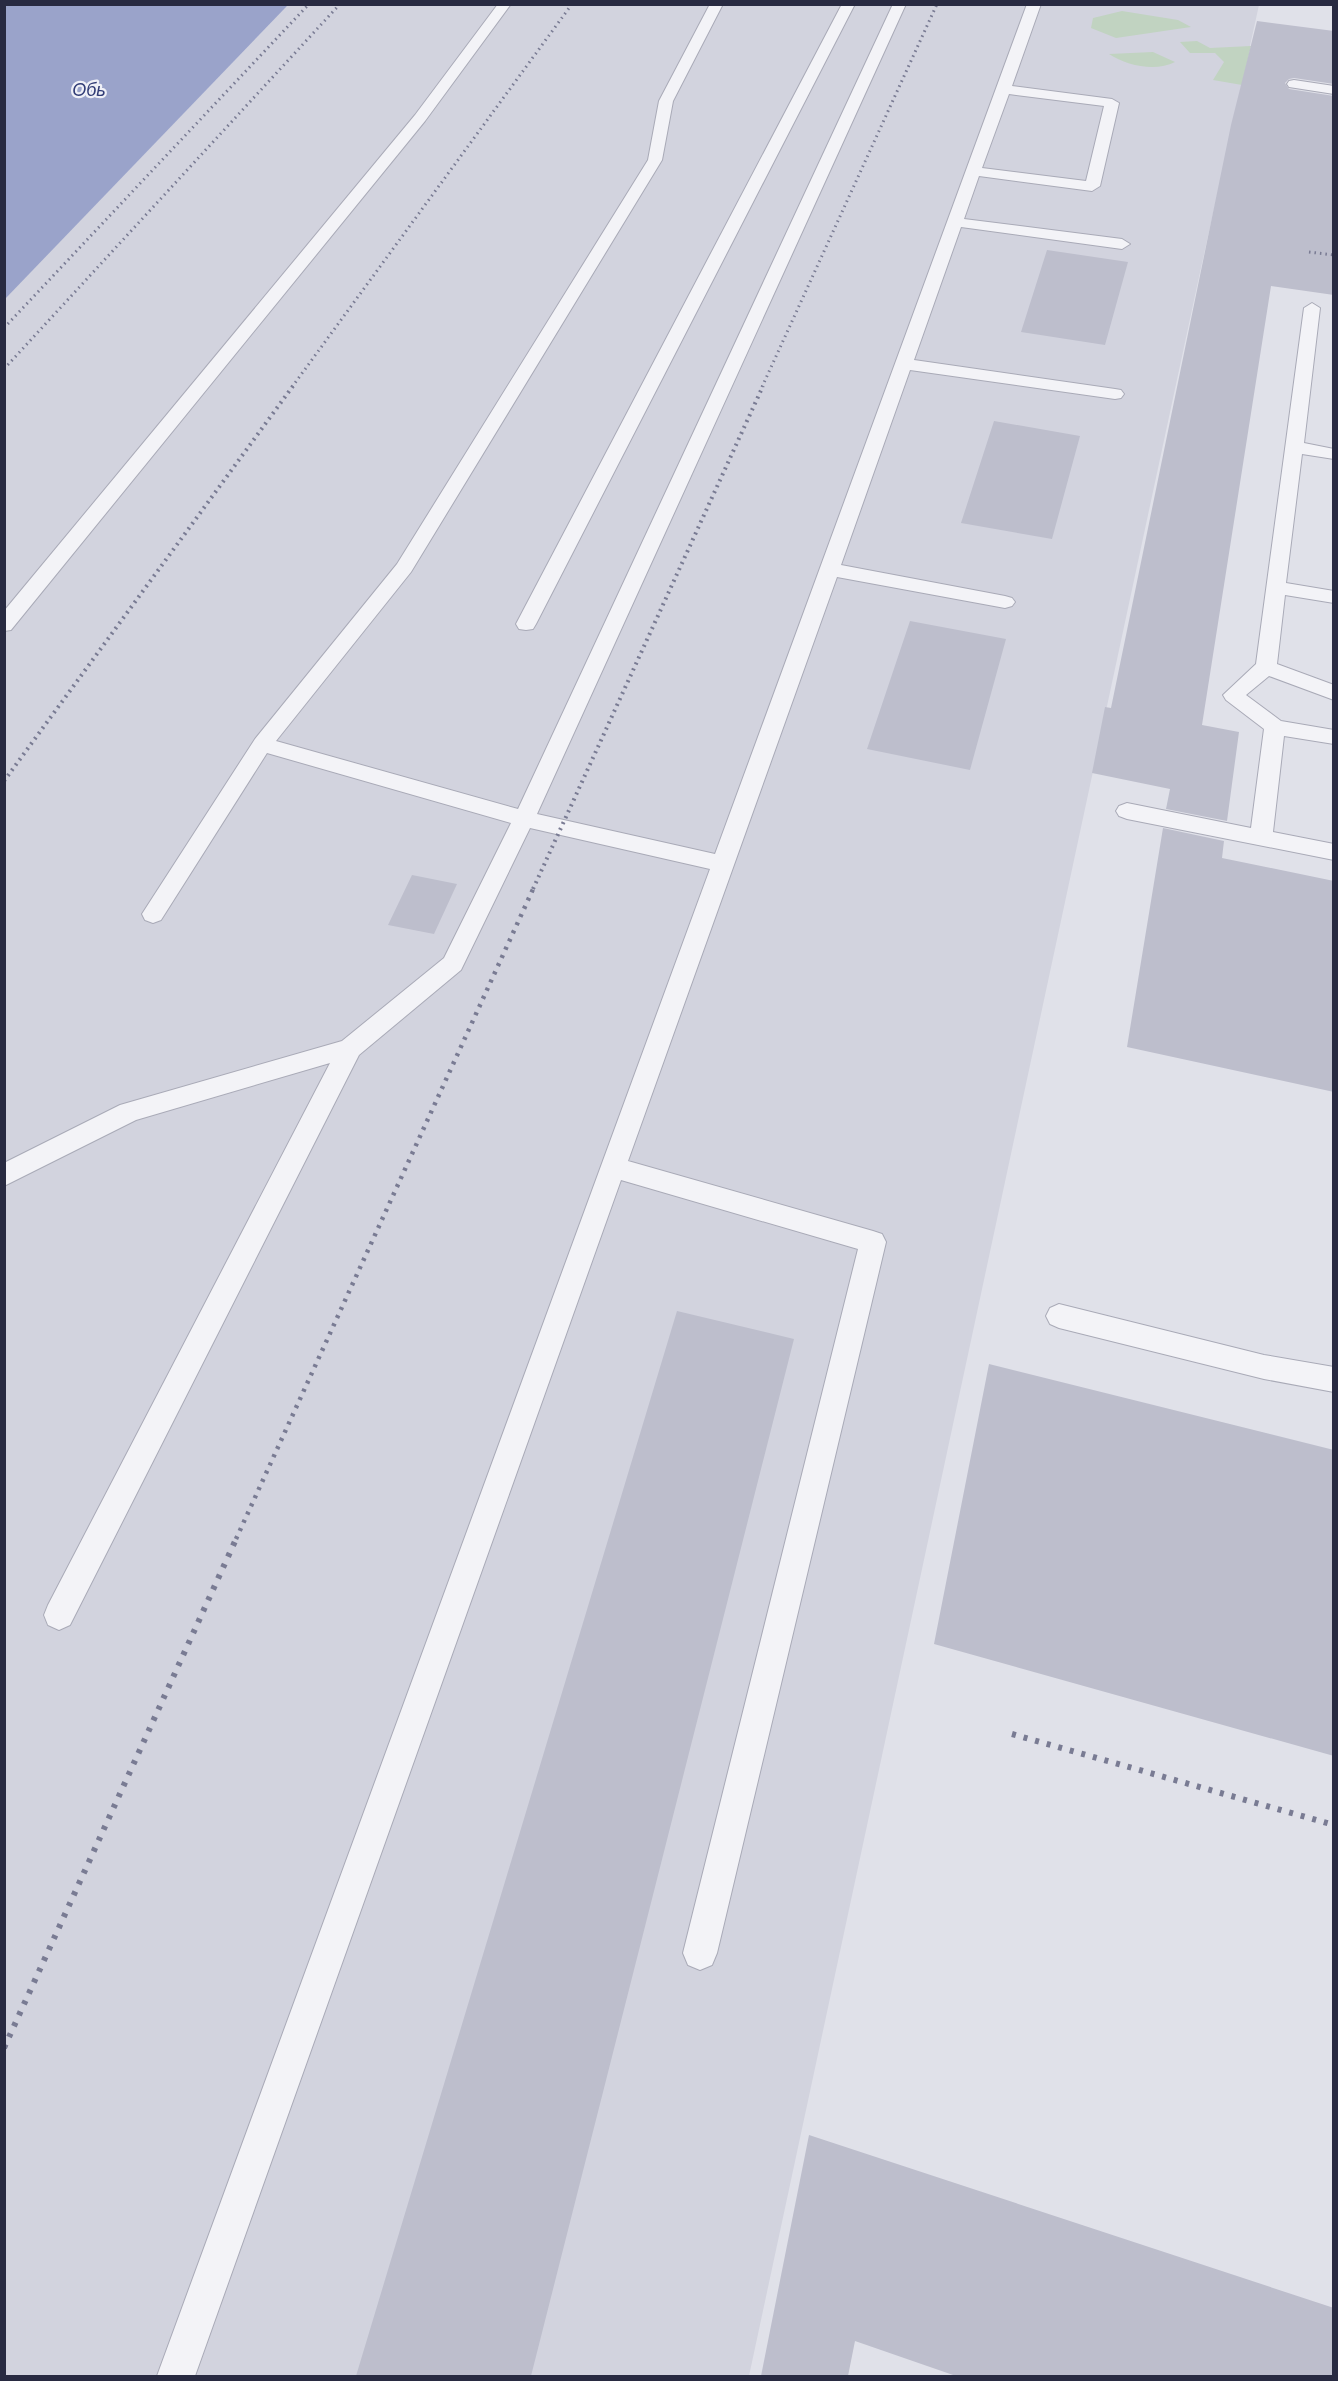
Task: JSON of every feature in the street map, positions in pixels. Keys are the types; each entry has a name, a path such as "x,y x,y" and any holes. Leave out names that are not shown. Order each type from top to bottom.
{"lane":[{"path":"4,625 420,118 505,4"},
{"path":"153,914 262,744 411,558 655,160 666,101 717,4"},
{"path":"526,624 849,4"},
{"path":"4,1175 129,1112 350,1048 453,964 524,819 900,4"},
{"path":"176,2376 1034,4"},
{"path":"1294,84 1334,90"},
{"path":"973,171 1092,186 1112,103 1003,89"},
{"path":"955,222 1122,244"},
{"path":"1312,308 1266,667 1233,695 1275,727 1334,737"},
{"path":"904,364 1115,394"},
{"path":"1295,447 1334,454"},
{"path":"829,569 1005,602"},
{"path":"1277,588 1334,597"},
{"path":"1266,667 1334,693"},
{"path":"1261,837 1275,727"},
{"path":"262,744 524,819 722,864"},
{"path":"1127,810 1334,852"},
{"path":"59,1615 350,1048"},
{"path":"613,1167 873,1242 700,1953"},
{"path":"1059,1316 1264,1367 1334,1380"}],"shaded area":[{"path":"288,5 1259,5 749,2376 5,2376 4,299"}],"green space":[{"path":"1122,11 1178,20 1191,27 1116,38 1091,28 1093,18"},
{"path":"1197,41 1210,48 1251,46 1242,85 1213,80 1224,62 1215,53 1190,53 1180,42"},
{"path":"1153,52 1175,62 1159,67 1142,66 1124,62 1109,54"}],"water":[{"name":"Обь","path":"4,5 288,5 5,299"}],"building":[{"path":"1257,21 1334,31 1334,84 1294,78 1285,83 1289,89 1334,96 1334,295 1271,286 1202,725 1239,732 1227,821 1166,809 1170,789 1092,773 1105,707 1111,708 1231,125"},
{"path":"1047,250 1128,262 1105,345 1021,332"},
{"path":"994,421 1080,436 1052,539 961,523"},
{"path":"910,621 1006,639 970,770 867,749"},
{"path":"1163,828 1224,841 1222,858 1334,881 1334,1092 1127,1047"},
{"path":"412,875 457,884 434,934 388,925"},
{"path":"677,1311 794,1339 531,2376 356,2376"},
{"path":"989,1364 1334,1450 1334,1756 934,1644"},
{"path":"809,2135 1334,2308 1334,2376 956,2376 855,2341 848,2376 761,2376"}],"railway":[{"path":"4,328 309,4"},
{"path":"4,369 340,4"},
{"path":"292,387 572,4"},
{"path":"762,387 937,4"},
{"path":"1309,252 1334,255"},
{"path":"4,781 293,386"},
{"path":"533,889 763,386"},
{"path":"236,1539 534,887"},
{"path":"4,2048 237,1537"},
{"path":"1012,1734 1334,1825"}]}
